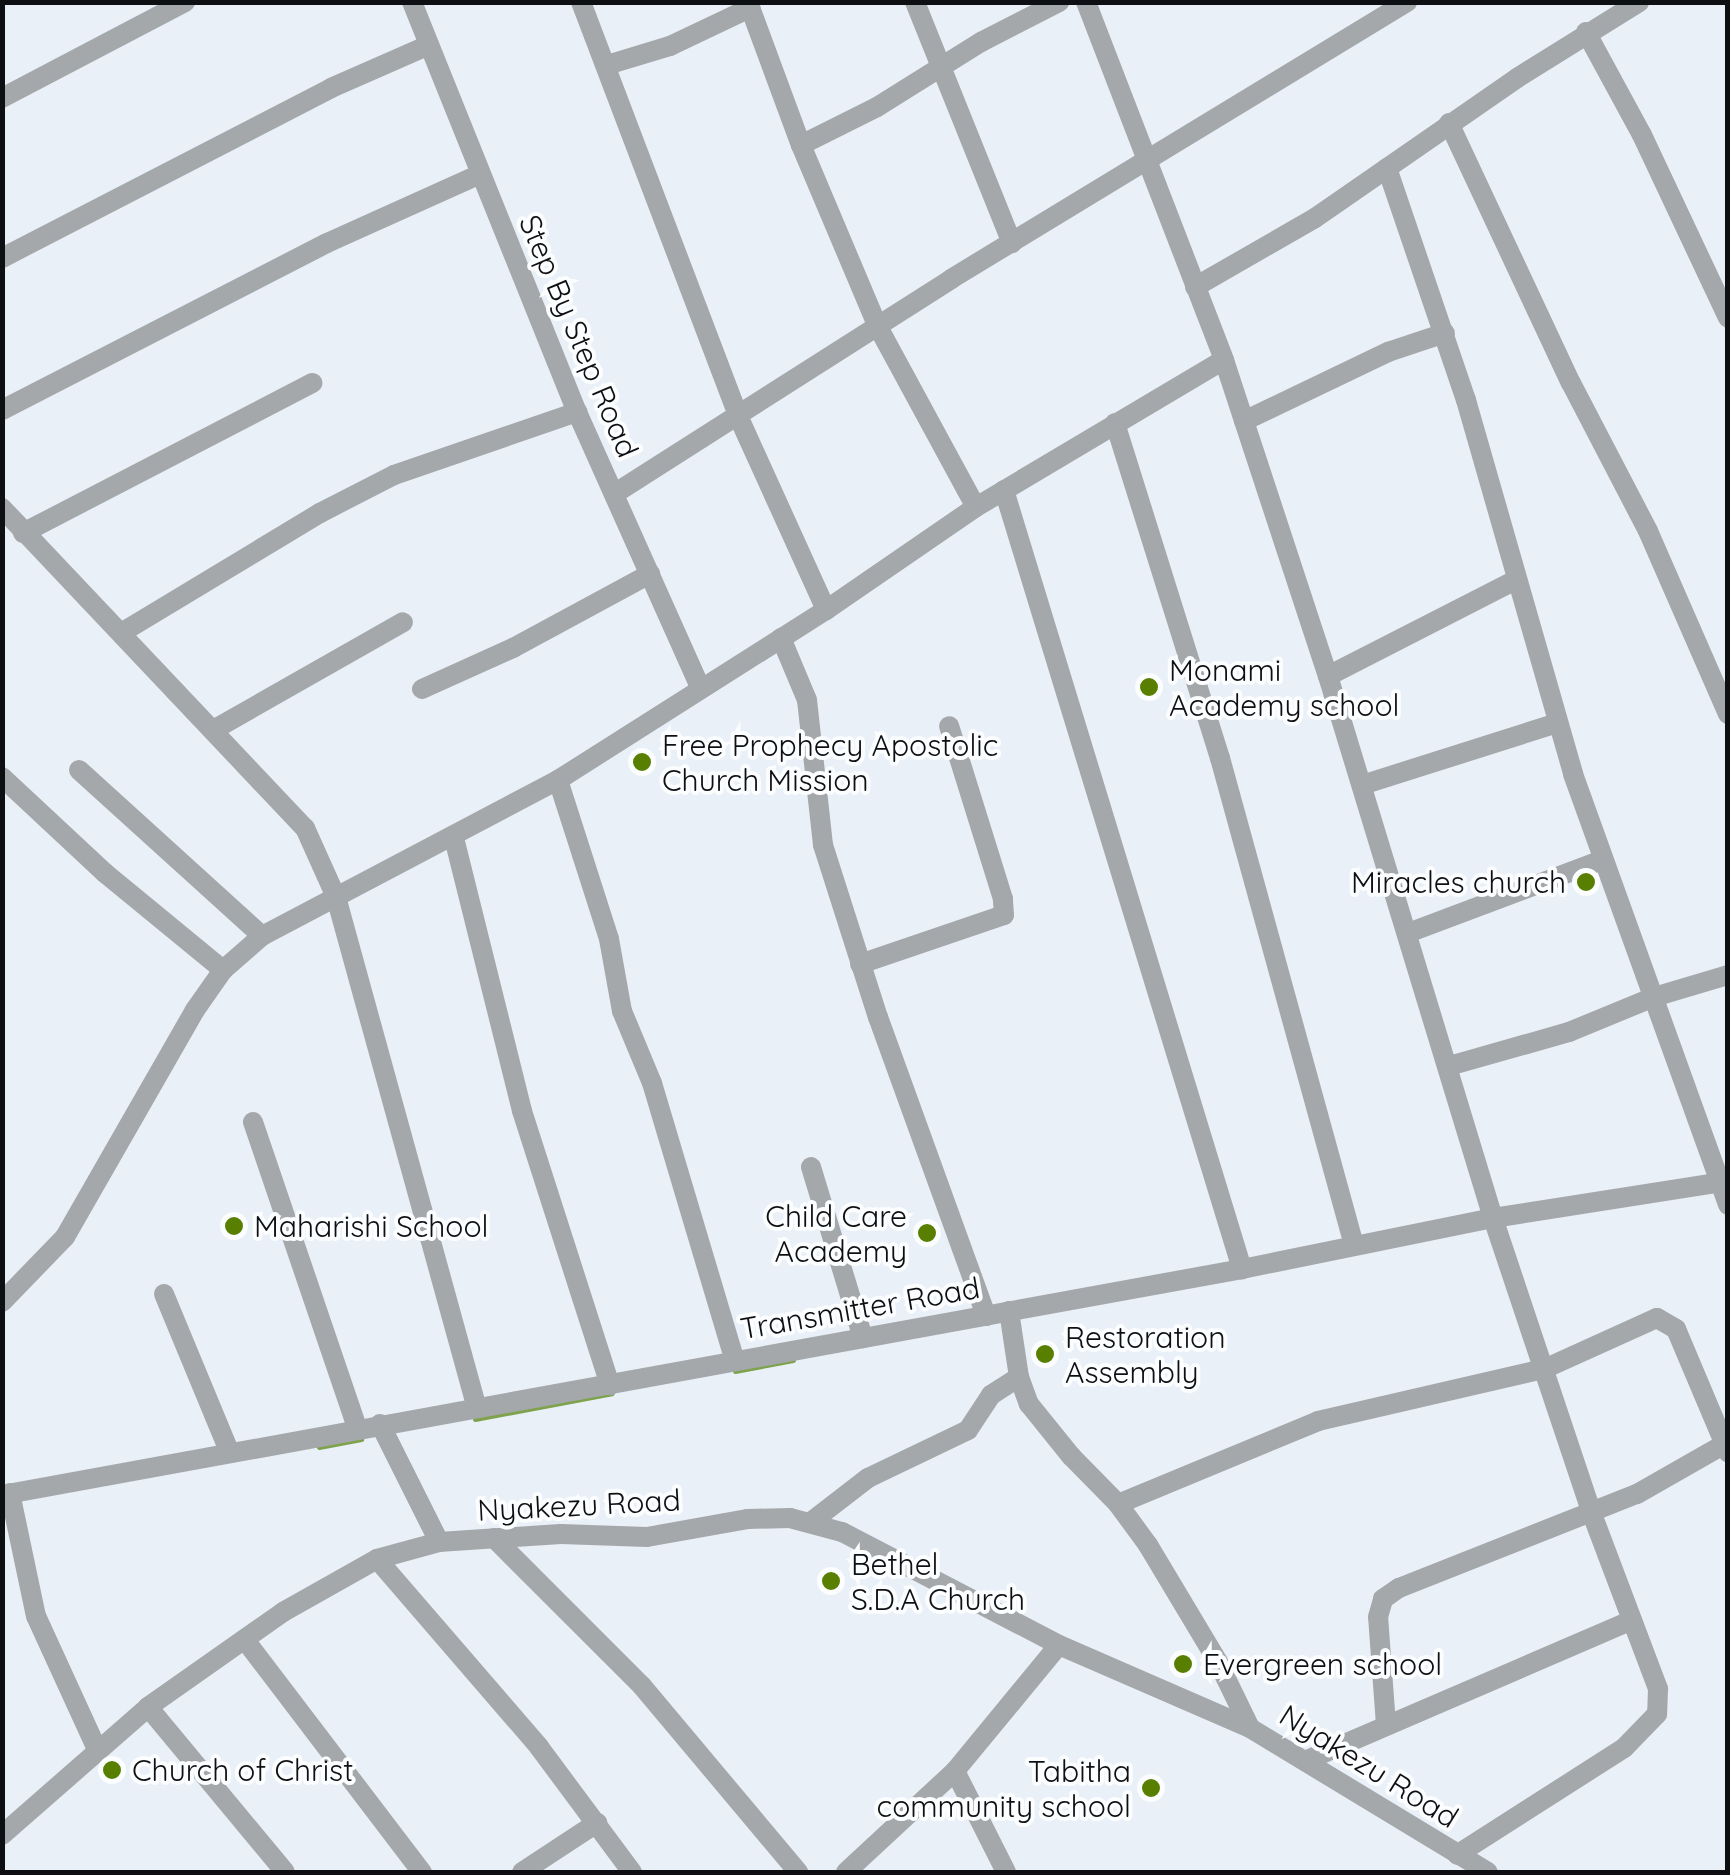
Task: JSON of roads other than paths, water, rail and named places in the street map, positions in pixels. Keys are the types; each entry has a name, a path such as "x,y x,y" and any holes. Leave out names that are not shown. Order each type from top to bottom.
{"street":[{"path":"2,98 185,2"},
{"name":"Step By Step Road","path":"412,2 478,175 577,412 701,689"},
{"path":"581,2 739,418 826,610"},
{"path":"915,2 1012,243"},
{"path":"801,145 877,107 939,67 1058,2"},
{"path":"1086,2 1144,161 1224,360 1328,676 1493,1218 1592,1514 1658,1688 1657,1714 1624,1748 1468,1866"},
{"path":"614,494 739,418 877,325 1407,2"},
{"path":"1195,287 1271,246 1586,32 1639,2"},
{"path":"607,65 670,46 749,5 801,145 877,325 976,507"},
{"path":"1586,32 1642,135 1728,318"},
{"path":"2,258 300,104 430,45"},
{"path":"1448,124 1571,383 1648,531 1728,714"},
{"path":"1387,168 1445,333 1557,723 1602,860 1728,1205"},
{"path":"2,410 327,244 478,175"},
{"path":"1244,421 1388,352 1445,333"},
{"path":"2,1302 65,1236 194,1010 224,970 262,936 558,780 826,610 976,507 1224,360"},
{"path":"24,533 312,383"},
{"path":"121,633 320,513 394,475 577,412"},
{"path":"1115,423 1220,758 1354,1245"},
{"path":"1004,490 1242,1269"},
{"path":"2,508 305,828 336,897 476,1406"},
{"path":"422,689 514,648 650,574"},
{"path":"1328,676 1516,580"},
{"path":"215,729 403,622"},
{"path":"781,638 807,700 823,845 860,964 986,1316"},
{"path":"1362,785 1557,723"},
{"path":"860,964 1004,916 1002,898 949,726"},
{"path":"78,770 262,936"},
{"path":"2,777 105,873 224,970"},
{"path":"558,780 608,939 622,1010 652,1083 736,1361"},
{"path":"454,838 517,1092 610,1385"},
{"path":"1408,933 1602,860"},
{"path":"1449,1066 1569,1032 1654,997 1728,975"},
{"path":"253,1122 357,1428"},
{"path":"810,1167 863,1338"},
{"name":"Transmitter Road","path":"6,1494 1242,1269 1493,1218 1722,1183"},
{"path":"164,1294 230,1453"},
{"path":"1009,1311 1019,1377 1029,1404 1049,1431 1118,1504 1218,1662 1250,1728"},
{"path":"1118,1504 1318,1421 1544,1369 1657,1318 1668,1320 1692,1363 1726,1446 1592,1514 1399,1588 1383,1599 1378,1616 1386,1725"},
{"path":"810,1522 868,1478 968,1430 990,1396 1019,1377"},
{"path":"380,1424 438,1542"},
{"path":"6,1494 36,1616 97,1749"},
{"name":"Nyakezu Road","path":"2,1835 148,1707 330,1582 377,1560 438,1542 647,1537 748,1520 810,1522 873,1548 1060,1645 1250,1728 1468,1866"},
{"path":"494,1538 642,1686 798,1872"},
{"path":"377,1560 539,1747 632,1872"},
{"path":"1305,1762 1632,1620"},
{"path":"245,1640 422,1872"},
{"path":"846,1872 956,1771 1060,1645"},
{"path":"148,1707 285,1872"},
{"path":"956,1771 1006,1872"},
{"path":"522,1872 598,1823"}],"waterway":[{"path":"735,1371 793,1360"},
{"path":"475,1419 612,1393"},
{"path":"319,1447 361,1439"}],"place":[{"name":"Monami Academy school","path":"1149,687"},
{"name":"Free Prophecy Apostolic Church Mission","path":"642,762"},
{"name":"Miracles church","path":"1586,882"},
{"name":"Maharishi School","path":"234,1226"},
{"name":"Child Care Academy","path":"927,1233"},
{"name":"Restoration Assembly","path":"1045,1354"},
{"name":"Bethel S.D.A Church","path":"831,1581"},
{"name":"Evergreen school","path":"1183,1664"},
{"name":"Church of Christ","path":"112,1770"},
{"name":"Tabitha community school","path":"1151,1788"}]}
